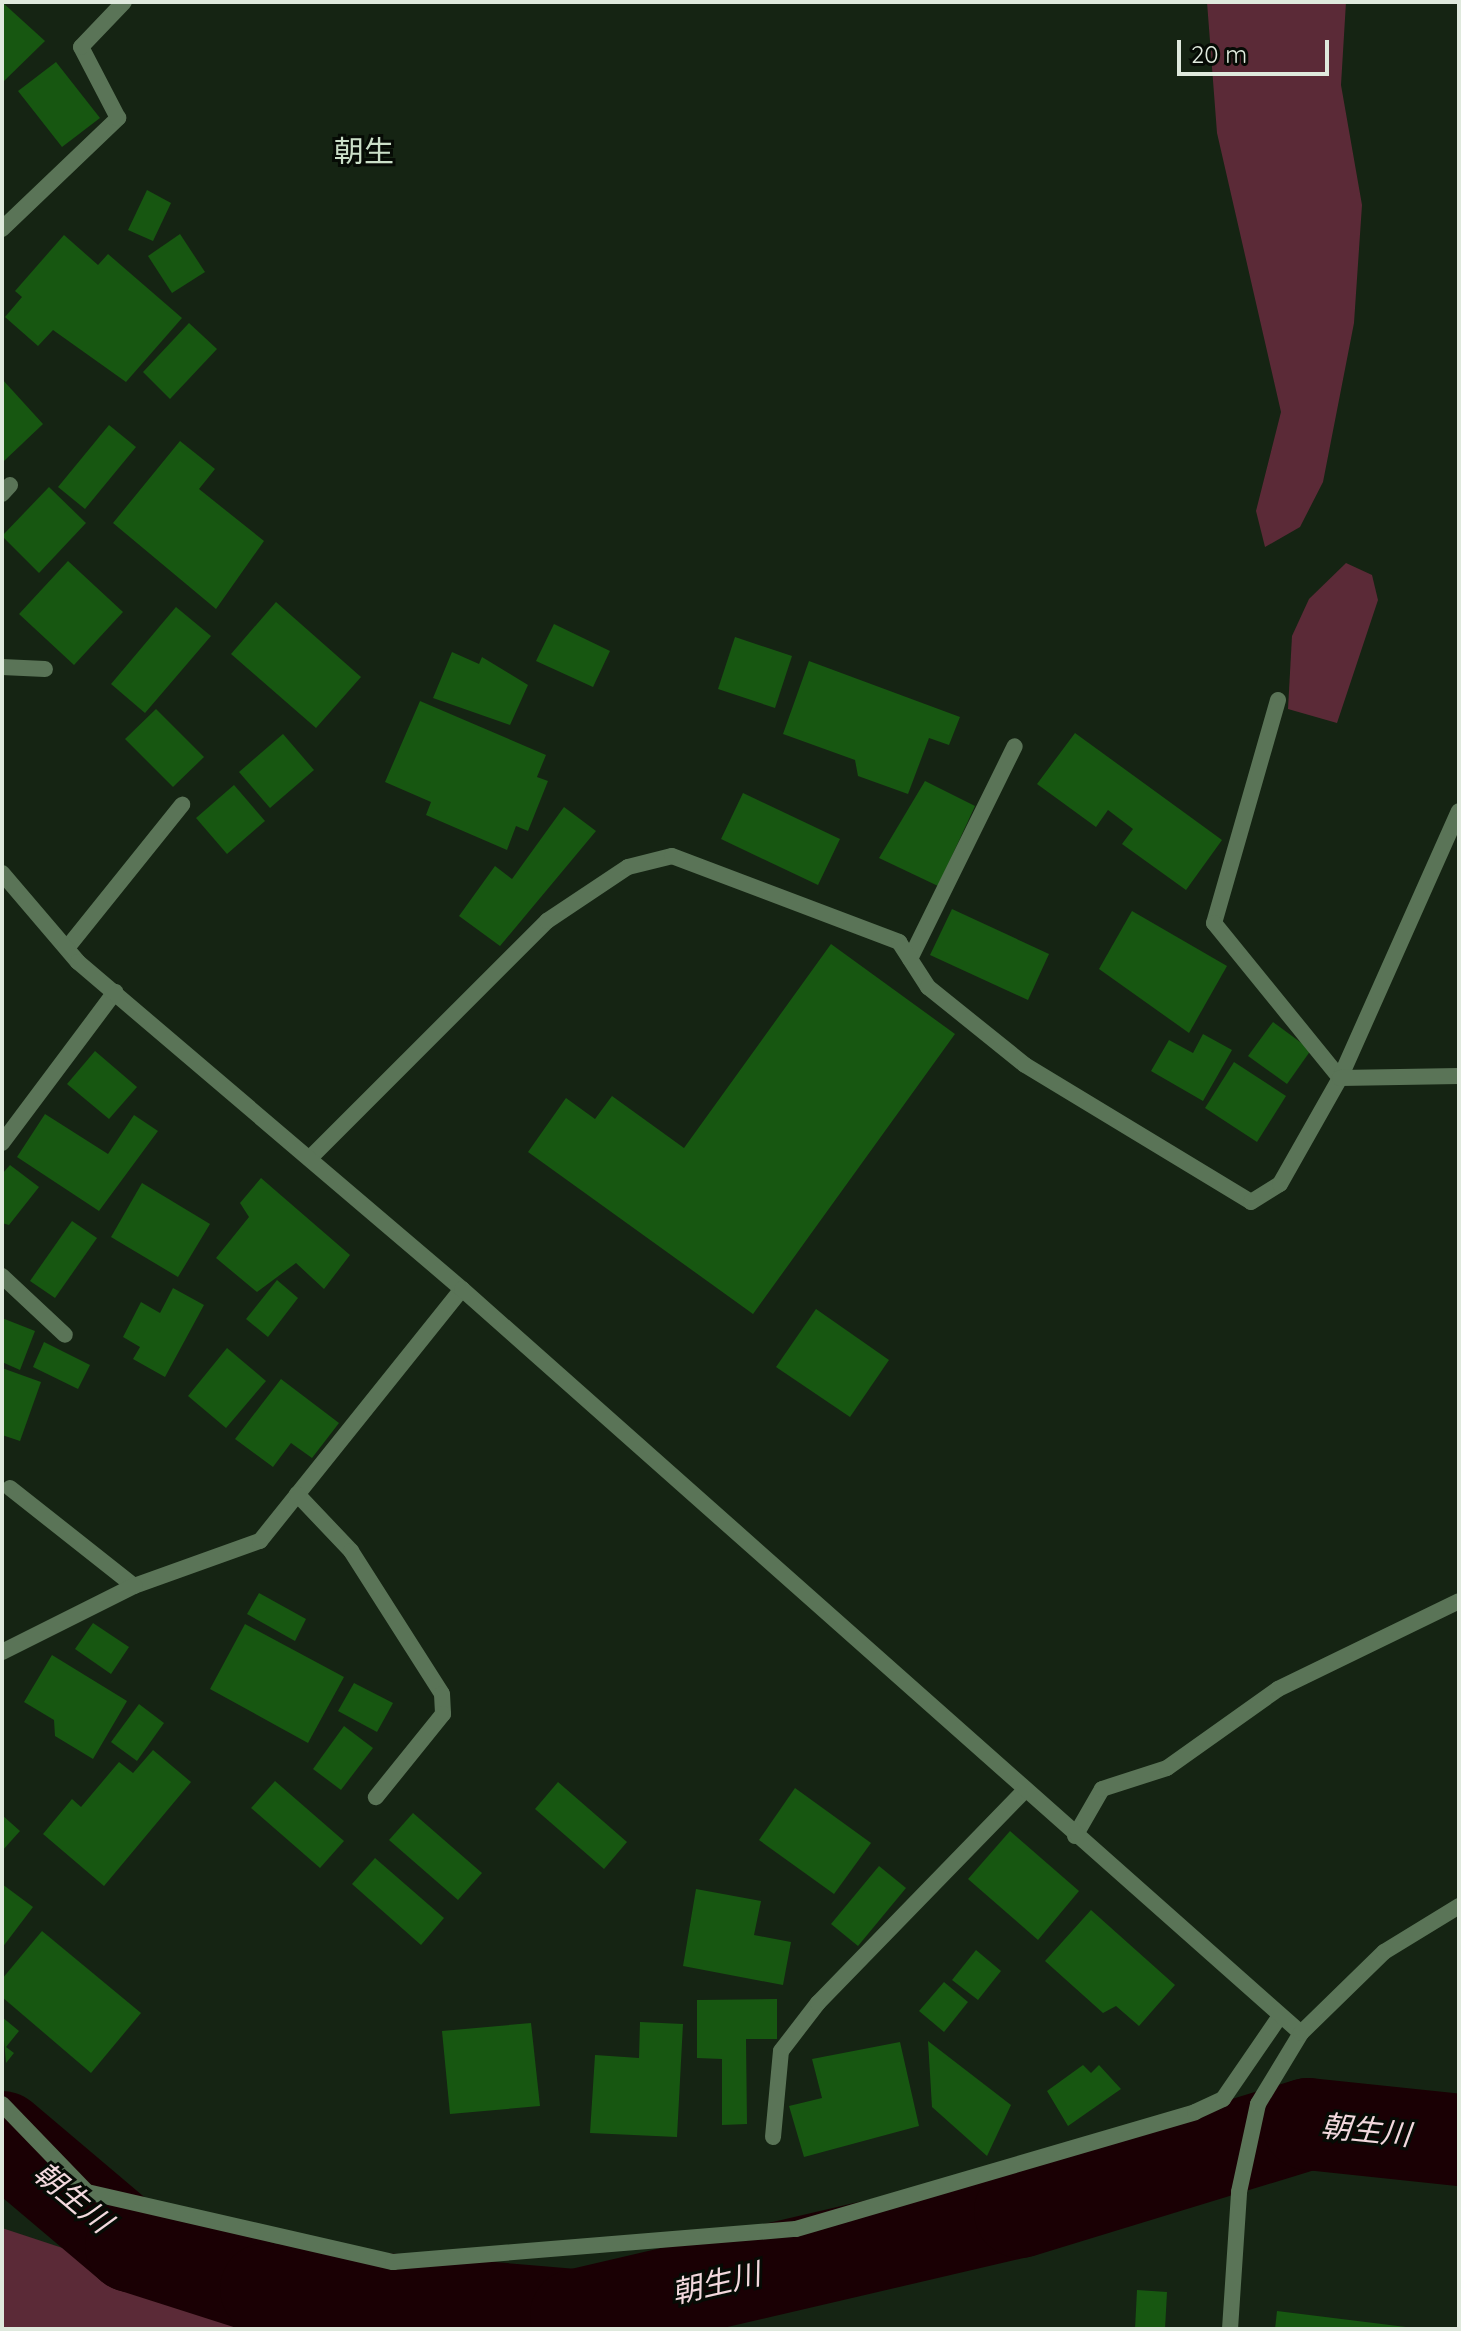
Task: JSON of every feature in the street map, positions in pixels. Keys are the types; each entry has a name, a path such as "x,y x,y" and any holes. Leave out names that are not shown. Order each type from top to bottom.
{"street":[{"path":"2,229 118,118 81,47 124,2"},
{"path":"2,667 45,669"},
{"path":"1278,700 1214,923 1340,1078"},
{"path":"910,959 1015,746"},
{"path":"67,948 182,805"},
{"path":"311,1157 547,921 628,867 672,856 899,942 928,987 1025,1065 1251,1202 1280,1184 1340,1078 1459,811"},
{"path":"2,873 67,948 115,992 462,1289 1075,1836 1301,2033"},
{"path":"2,1143 115,992"},
{"path":"1340,1078 1459,1076"},
{"path":"2,1276 65,1335"},
{"path":"2,1652 134,1586 260,1541 462,1289"},
{"path":"10,1488 134,1586"},
{"path":"297,1494 351,1551 442,1694 443,1714 376,1797"},
{"path":"1075,1836 1102,1789 1167,1768 1278,1689 1459,1601"},
{"path":"773,2137 781,2051 818,2003 1025,1790"},
{"path":"1230,2329 1239,2192 1258,2104 1301,2033 1384,1952 1459,1906"},
{"path":"2,2104 87,2192 393,2262 796,2229 1195,2112 1223,2099 1280,2016"}],"shaded area":[{"path":"1207,2 1346,2 1341,85 1362,205 1354,323 1323,482 1300,527 1265,547 1256,511 1281,412 1217,133"},
{"path":"1346,563 1372,575 1378,600 1337,723 1288,709 1292,636 1309,599"},
{"path":"2,2228 308,2329 2,2329"}],"building":[{"path":"2,2 45,41 2,83"},
{"path":"56,62 100,118 62,147 18,91"},
{"path":"147,190 171,203 153,241 128,230"},
{"path":"180,234 205,272 172,293 148,256"},
{"path":"64,235 98,265 108,254 182,318 126,382 53,330 38,346 5,317 22,297 15,291"},
{"path":"189,323 217,349 170,399 143,372"},
{"path":"2,379 43,424 4,461 2,459"},
{"path":"109,425 136,447 85,509 58,487"},
{"path":"180,441 215,469 199,489 264,541 216,609 113,523"},
{"path":"49,487 86,523 39,573 2,536"},
{"path":"68,561 123,612 74,665 19,614"},
{"path":"276,602 361,677 316,728 231,654"},
{"path":"176,607 211,636 145,713 111,684"},
{"path":"554,624 610,651 593,687 536,661"},
{"path":"735,637 792,656 775,708 718,689"},
{"path":"452,652 479,664 482,657 528,685 510,725 433,698"},
{"path":"809,661 960,717 949,745 929,738 908,794 858,776 855,760 783,734"},
{"path":"420,701 546,755 537,777 548,781 528,831 516,826 507,850 426,815 431,802 385,782"},
{"path":"156,709 204,757 173,787 125,739"},
{"path":"1075,733 1222,840 1186,890 1122,844 1133,829 1108,810 1096,827 1037,784"},
{"path":"283,734 314,770 270,808 239,772"},
{"path":"925,781 975,806 938,886 879,858"},
{"path":"234,785 265,821 227,854 196,818"},
{"path":"743,793 840,839 818,885 721,839"},
{"path":"564,807 596,831 500,946 459,916 495,866 512,879"},
{"path":"952,909 1049,954 1028,1000 930,955"},
{"path":"1132,911 1227,966 1189,1033 1099,969"},
{"path":"831,944 955,1034 753,1314 528,1152 566,1098 595,1119 612,1096 684,1148"},
{"path":"1273,1022 1311,1050 1287,1084 1248,1056"},
{"path":"1203,1034 1232,1050 1203,1101 1151,1071 1169,1040 1193,1053"},
{"path":"95,1051 137,1087 109,1119 67,1084"},
{"path":"1234,1062 1286,1096 1257,1142 1205,1108"},
{"path":"45,1114 108,1154 134,1115 158,1131 99,1211 17,1157"},
{"path":"10,1165 39,1187 9,1225 2,1223 2,1174"},
{"path":"261,1178 350,1255 324,1289 296,1263 257,1292 216,1258 249,1217 240,1203"},
{"path":"142,1183 210,1224 178,1277 111,1237"},
{"path":"72,1221 97,1238 55,1298 30,1281"},
{"path":"277,1280 298,1298 268,1337 246,1319"},
{"path":"173,1288 204,1305 165,1377 133,1359 140,1347 123,1337 141,1302 160,1313"},
{"path":"816,1309 889,1360 850,1417 776,1367"},
{"path":"2,1318 35,1331 20,1370 2,1362"},
{"path":"44,1342 90,1365 78,1389 33,1367"},
{"path":"227,1348 266,1381 226,1428 188,1396"},
{"path":"2,1368 41,1382 20,1441 2,1435"},
{"path":"281,1379 339,1423 312,1458 291,1443 273,1467 235,1439"},
{"path":"259,1593 306,1619 295,1641 247,1614"},
{"path":"93,1623 129,1647 111,1674 75,1649"},
{"path":"245,1624 344,1677 308,1743 210,1689"},
{"path":"52,1655 127,1701 93,1759 55,1736 54,1720 24,1702"},
{"path":"354,1683 393,1703 377,1732 338,1711"},
{"path":"139,1704 164,1723 137,1761 111,1742"},
{"path":"344,1726 373,1748 341,1790 313,1769"},
{"path":"153,1750 191,1782 104,1886 43,1834 72,1799 81,1807 119,1762 133,1773"},
{"path":"275,1781 344,1841 320,1868 251,1808"},
{"path":"558,1782 627,1842 604,1869 535,1809"},
{"path":"795,1788 871,1843 834,1894 759,1840"},
{"path":"413,1813 482,1873 458,1900 389,1840"},
{"path":"2,1815 20,1831 2,1851"},
{"path":"1010,1831 1079,1891 1038,1940 968,1879"},
{"path":"375,1858 444,1918 421,1945 352,1884"},
{"path":"879,1866 906,1888 858,1946 831,1924"},
{"path":"2,1884 33,1907 2,1948"},
{"path":"696,1889 761,1901 754,1935 791,1942 783,1985 683,1966"},
{"path":"1091,1910 1175,1985 1139,2026 1116,2006 1103,2013 1045,1961"},
{"path":"42,1931 141,2013 91,2073 2,1997 2,1979"},
{"path":"976,1950 1001,1971 978,2000 952,1980"},
{"path":"944,1982 968,2002 944,2032 919,2011"},
{"path":"777,1999 777,2039 746,2039 747,2124 722,2125 722,2059 697,2058 697,2000"},
{"path":"2,2017 19,2031 6,2047 14,2053 6,2063"},
{"path":"640,2022 683,2024 677,2137 590,2133 595,2055 639,2058"},
{"path":"531,2023 540,2106 450,2114 442,2031"},
{"path":"928,2041 1011,2105 987,2156 932,2107"},
{"path":"900,2042 919,2126 804,2157 789,2106 822,2098 812,2059"},
{"path":"1083,2065 1091,2073 1099,2065 1121,2089 1068,2126 1047,2091"},
{"path":"1137,2290 1167,2292 1165,2329 1135,2329"},
{"path":"1277,2311 1406,2327 1406,2329 1275,2329"}],"waterway":[{"name":"朝生川","path":"2,2137 131,2246 266,2289 576,2315 1020,2212 1308,2124 1459,2140"}],"district":[{"name":"朝生","path":"364,151"}]}
